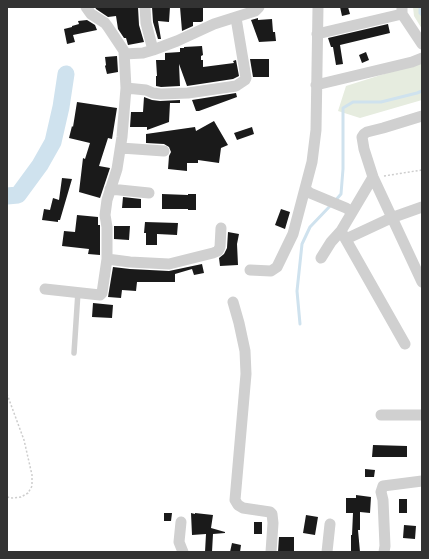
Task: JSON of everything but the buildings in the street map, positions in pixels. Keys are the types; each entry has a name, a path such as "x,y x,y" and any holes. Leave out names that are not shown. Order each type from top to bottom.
{"street":[{"path":"145,7 146,23 153,50"},
{"path":"124,54 143,53 153,50 214,24 256,11 259,7"},
{"path":"250,270 271,272 277,267 293,234 307,191 316,130 318,7"},
{"path":"46,289 98,295 101,294 107,259 107,227 105,215 107,200 117,169 120,148 126,88 124,51 108,27 91,14 87,8"},
{"path":"317,34 402,10 422,44"},
{"path":"126,88 146,90 161,94 188,93 236,86 246,78 236,18"},
{"path":"316,85 412,62 422,58"},
{"path":"422,116 367,132 362,137 364,149 373,177 422,282"},
{"path":"120,148 164,151"},
{"path":"373,177 349,210 344,235 405,344"},
{"path":"110,189 149,193"},
{"path":"307,191 349,210"},
{"path":"321,258 331,242 344,235 422,208"},
{"path":"107,259 169,264 213,253 218,251 220,247 220,228"},
{"path":"233,302 239,323 246,374 235,500 238,505 243,508 270,512 272,514 273,523 271,552"},
{"path":"381,415 422,415"},
{"path":"384,552 385,538 382,486 422,481"},
{"path":"181,522 179,542 183,552"},
{"path":"327,552 330,524"}],"lane":[{"path":"74,353 78,292"}],"path":[{"path":"373,177 422,170"},
{"path":"7,394 24,440 32,475 32,486 28,492 21,497 7,497"}],"shaded area":[{"path":"413,7 422,7 422,29 414,16"},
{"path":"422,62 422,100 360,118 338,111 346,86"}],"waterway":[{"path":"420,7 420,13 422,15"},
{"path":"7,196 18,195 40,165 53,142 61,107 66,74"},
{"path":"335,201 341,194 343,169 343,108 353,102 381,102 422,91"},
{"path":"300,324 297,291 302,244 310,227 331,205"}]}
